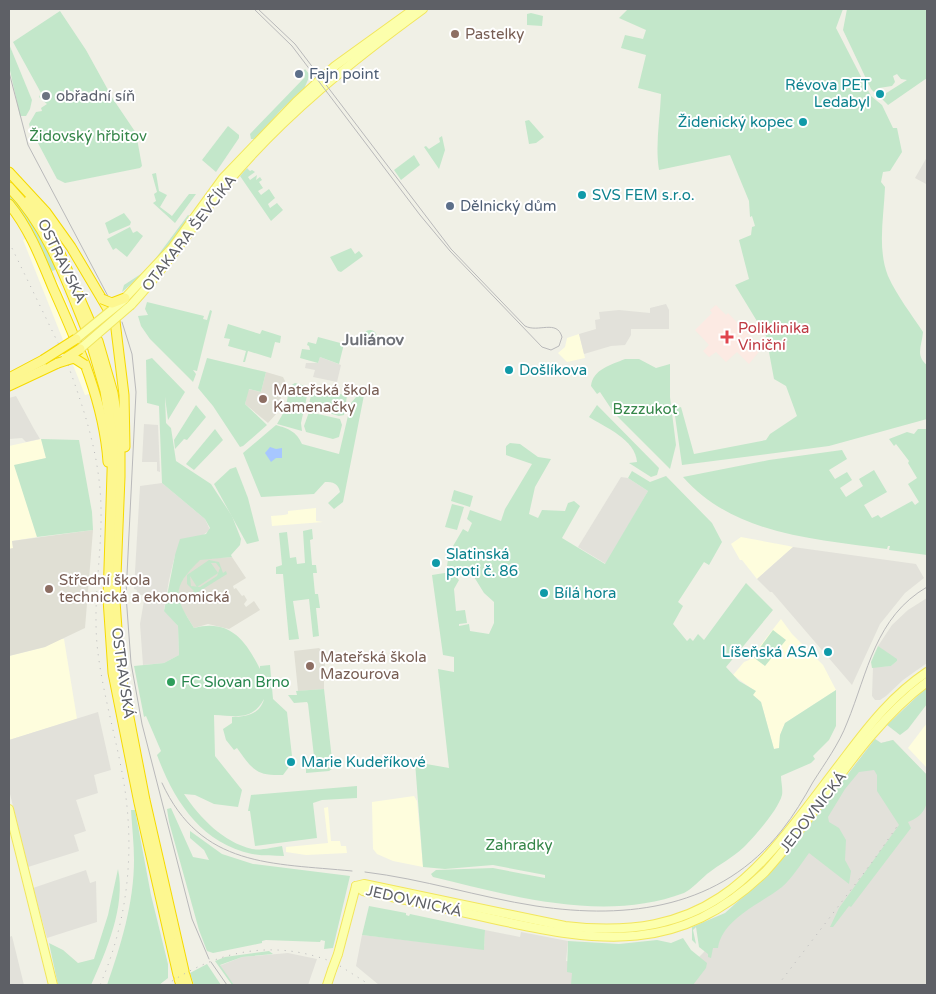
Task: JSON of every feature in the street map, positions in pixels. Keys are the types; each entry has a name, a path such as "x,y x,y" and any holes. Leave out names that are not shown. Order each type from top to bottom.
{"highway":[{"path":"9,172 34,197 71,247 115,321 126,442 124,485 118,532"},
{"name":"OSTRAVSKÁ","path":"9,177 35,208 52,235 89,326 47,240 31,213 9,187"},
{"path":"9,204 25,226 44,266 80,348 94,396 107,448 110,557"},
{"path":"102,299 112,303 128,300"},
{"name":"OTAKARA ŠEVČÍKA","path":"9,378 76,340"},
{"name":"OSTRAVSKÁ","path":"182,977 120,671 115,616 121,467 119,426 111,384 95,343 112,429 114,477 109,633 116,692 160,901 182,977 188,985"},
{"name":"OTAKARA ŠEVČÍKA","path":"9,386 46,370 80,348"},
{"path":"58,363 74,358 82,361 85,365"}],"main road":[{"path":"323,83 414,9"},
{"path":"323,83 424,9"},
{"name":"OTAKARA ŠEVČÍKA","path":"76,340 128,300 174,254 227,183 254,152 323,83"},
{"name":"OTAKARA ŠEVČÍKA","path":"80,348 115,321 128,300"},
{"name":"JEDOVNICKÁ","path":"327,985 338,954 356,886 364,884 591,930 641,928 673,921 717,900 748,876 786,833 896,696 927,672"},
{"name":"JEDOVNICKÁ","path":"878,720 927,682"},
{"path":"9,809 53,985"}],"shaded area":[{"path":"927,157 927,181 926,184 915,178"},
{"path":"27,238 50,268 53,278 58,281 86,350 97,392 85,395 23,240"},
{"path":"666,304 669,310 669,329 631,329 631,335 625,345 611,346 584,354 579,334 596,329 595,320 600,319 599,312 619,310 650,313 650,308"},
{"name":"Poliklinika Viniční","path":"716,305 726,315 728,313 762,348 749,364 737,352 726,362 716,352 709,357 703,351 709,345 695,330 712,313 710,310"},
{"path":"579,334 585,358 567,362 558,353 565,347 567,338"},
{"path":"320,357 341,365 337,382 313,377 315,370 305,368 306,363 318,363"},
{"name":"Mateřská škola Kamenačky","path":"266,372 283,377 285,381 277,413 268,423 245,404 248,389 261,392"},
{"path":"16,396 40,439 26,442 22,438 9,439 9,398"},
{"path":"144,424 158,425 160,472 157,471 157,462 142,462"},
{"path":"41,439 46,458 15,466 37,537 12,541 13,548 9,549 9,446"},
{"path":"621,477 628,478 648,491 606,564 578,547"},
{"path":"162,483 205,519 210,530 175,555 164,610 178,626 179,655 164,663 143,665 140,624 145,595 136,595 137,590 134,589 140,486"},
{"path":"316,508 316,521 323,522 272,526 271,516 288,514 288,511"},
{"name":"Střední škola technická a ekonomická","path":"93,530 85,628 45,647 9,656 9,549 13,548 12,541"},
{"path":"741,537 793,547 757,579 740,560 731,544"},
{"path":"793,547 916,564 924,578 905,593 880,624 852,685 772,592 757,579"},
{"path":"232,557 246,578 233,586 234,589 236,588 242,596 244,595 247,600 244,604 246,607 254,601 260,610 229,629 208,624 194,628 178,602 179,586 186,574 200,559"},
{"path":"927,598 927,663 903,680 886,696 880,700 875,700 872,696 873,667 891,666 897,661 878,646 892,625 908,610"},
{"path":"781,619 792,634 823,665 836,690 785,723 780,735 779,748 774,749 761,702 753,695 755,691 733,675 744,662 749,660"},
{"path":"60,639 64,639 77,719 9,740 9,656 45,647"},
{"name":"Mateřská škola Mazourova","path":"319,648 324,653 326,678 324,689 298,691 294,651"},
{"path":"98,712 111,770 94,775 98,793 76,800 86,831 74,835 79,851 28,867 9,790 9,740"},
{"path":"927,723 927,768 908,748"},
{"path":"875,739 881,743 893,740 927,775 927,985 671,985 703,953 795,844"},
{"path":"414,796 417,801 423,867 393,861 377,854 373,849 372,802"},
{"path":"328,807 331,841 340,841 341,846 346,846 347,853 306,855 286,852 286,847 328,843 324,808"},
{"path":"86,870 90,883 96,881 97,922 47,938 33,888"},
{"path":"485,930 520,937 521,932 568,941 566,961 575,962 573,985 379,985 356,966 362,935 484,949"},
{"path":"12,936 24,985 9,985 9,937"},
{"path":"288,953 317,959 308,985 234,985 219,966 242,957"}],"green space":[{"path":"628,9 843,9 836,28 871,96 882,105 893,128 897,128 902,152 890,171 883,172 881,182 885,187 882,232 883,254 888,276 923,332 920,354 927,365 927,419 829,446 682,465 674,409 681,407 694,454 766,440 770,434 797,416 786,386 774,379 766,336 735,285 749,279 739,240 751,235 752,227 755,226 752,216 750,217 749,201 730,155 659,170 658,142 661,94 638,88 646,55 621,48 625,35 643,39 646,30 619,18"},
{"path":"847,9 925,9 927,12 927,78 888,105 880,97 907,80 901,79 897,74 893,76 895,82 892,86 879,88 874,92 871,89 843,30"},
{"name":"Židovský hřbitov","path":"60,11 86,50 113,99 136,133 142,166 140,168 65,183 57,179 30,128 29,124 36,112 42,111 41,108 47,104 39,97 41,93 13,42"},
{"path":"527,14 543,16 542,26 527,25"},
{"path":"9,44 32,100 26,116 20,116 9,66"},
{"path":"305,69 310,75 304,89 280,111 256,139 251,139 250,134 305,77 302,73"},
{"path":"529,120 544,137 536,143 529,144 525,121"},
{"path":"228,126 239,135 239,138 216,172 202,160"},
{"path":"442,136 445,150 439,169 424,147 426,146 429,149 440,142 439,138"},
{"path":"414,155 420,165 401,180 394,170"},
{"path":"247,168 255,172 248,177 250,180 257,175 256,180 260,177 262,180 259,182 263,188 258,191 261,195 269,189 275,198 268,204 270,208 277,203 283,210 271,221 240,176"},
{"path":"156,173 159,191 167,195 160,207 172,216 189,194 196,194 175,223 153,203 156,201 154,194 157,192 152,174"},
{"path":"9,193 40,234 56,267 55,270 52,271 48,267 9,200"},
{"path":"124,213 131,222 130,225 109,234 105,223"},
{"path":"188,215 191,217 168,247 148,268"},
{"path":"130,227 133,233 137,231 143,236 127,257 116,248 113,250 107,239"},
{"path":"351,248 355,254 359,251 363,256 341,272 338,271 330,257"},
{"path":"146,271 132,284 122,292 124,285"},
{"path":"147,302 204,316 203,319 207,320 210,310 212,311 197,371 193,370 196,374 193,382 150,339 141,326 138,316 148,315 145,309"},
{"path":"228,324 260,334 262,330 281,336 280,343 275,342 271,358 248,351 245,362 243,362 246,351 228,346 230,339 224,338"},
{"path":"367,330 373,330 377,337 373,344 367,344 363,340 363,334"},
{"path":"318,337 344,344 339,364 320,357 318,363 300,358 302,349 310,350 307,345 308,342 316,344"},
{"path":"152,358 185,392 168,420 165,397 166,423 171,428 176,461 211,484 232,516 241,539 240,545 231,555 232,557 200,560 180,585 179,599 194,628 217,626 226,629 242,640 260,669 260,666 270,665 273,699 287,712 292,756 288,757 289,767 283,775 267,774 255,770 237,748 234,750 226,740 223,729 232,723 232,717 243,716 214,715 215,756 242,790 238,807 214,804 195,795 184,794 197,812 213,828 231,841 252,849 282,846 284,856 252,854 218,840 204,830 181,804 172,788 157,755 161,751 146,716 144,717 134,666 164,663 179,655 178,626 164,611 175,555 180,539 206,534 210,528 205,519 162,483 159,406 147,403 146,360","holes":["264,699 256,711 252,714 243,716 254,711"]},
{"path":"207,358 266,372 261,392 249,389 245,404 267,425 243,446 240,447 213,406 198,388"},
{"name":"Bzzzukot","path":"625,359 639,359 656,368 670,364 670,397 676,445 670,469 614,413 600,392 597,394 591,386 595,375"},
{"path":"295,383 309,387 301,423 302,431 277,424 285,410 290,386"},
{"path":"366,385 343,502 334,509 328,503 340,492 336,485 328,482 325,482 314,494 261,497 243,453 276,425 292,431 302,444 339,454 351,403"},
{"path":"317,387 347,396 344,415 339,416 311,408 309,404 312,391"},
{"path":"196,405 206,417 187,440 184,439 175,449 174,440"},
{"path":"597,405 659,468 657,475 651,477 629,463 637,462 635,454 626,441 589,417"},
{"path":"309,412 340,419 342,425 339,437 333,439 306,432 304,426"},
{"path":"215,429 223,440 194,470 186,464"},
{"path":"918,429 927,429 927,555 889,550 890,546 887,549 804,537 751,523 726,511 703,496 683,477 769,460 842,450 847,459 829,470 835,479 847,472 852,480 840,488 846,497 863,486 859,479 874,470 887,492 864,505 872,518 878,515 881,518 912,501 915,505 919,502 908,484 917,478 908,463 909,461 896,444 894,446 889,439 907,432 914,434"},
{"path":"41,439 79,440 92,512 93,530 37,537 14,465 46,458"},
{"name":"Zahradky","path":"510,443 520,444 538,457 551,459 535,487 529,514 538,518 542,510 565,511 568,503 574,501 580,506 562,538 605,564 648,491 628,478 632,471 650,482 666,476 712,523 722,542 709,565 704,562 678,602 683,606 673,624 687,641 690,638 693,641 698,634 704,640 746,583 773,610 726,667 739,681 756,691 753,695 761,702 774,749 779,748 780,735 785,723 836,690 836,726 829,740 813,756 815,759 811,763 781,776 782,795 780,801 760,830 739,851 684,893 653,902 622,906 558,903 494,892 433,877 431,874 436,870 493,868 545,878 545,875 493,865 445,869 423,867 415,762 449,768 438,669 454,672 454,657 443,655 432,575 451,572 459,580 454,589 456,611 465,610 467,623 459,624 459,626 469,624 470,631 489,634 494,623 494,602 484,593 471,572 463,572 459,576 447,566 449,553 463,529 468,532 472,523 467,519 470,510 501,521 505,509 532,464 506,455 506,446"},
{"path":"236,467 248,498 259,541 247,544 214,484 230,469"},
{"path":"454,490 473,496 470,507 451,501"},
{"path":"452,504 464,507 457,530 445,527"},
{"path":"312,529 313,539 310,540 312,565 316,565 317,573 313,573 315,594 318,594 320,608 316,608 319,636 313,637 309,599 293,601 299,639 289,640 283,574 276,574 276,567 282,565 279,533 287,532 290,558 296,557 297,564 305,563 303,531"},
{"path":"209,560 219,562 223,573 226,571 227,574 187,599 185,597 194,591 187,584 187,575","holes":["211,563 216,563 220,568 217,576 197,587 218,573","190,576 197,587 191,586"]},
{"path":"773,630 786,640 765,666 753,657"},
{"path":"878,646 897,659 897,661 891,666 872,668 871,662"},
{"path":"927,687 927,704 908,729 900,735 887,725"},
{"path":"324,689 333,768 329,771 306,773 306,767 315,765 308,704 307,702 294,703 288,695 297,695 296,691"},
{"path":"875,739 881,743 893,740 927,775 927,797 925,809 916,818 908,822 911,828 851,907 849,906 833,927 830,927 839,908 899,825 877,791 877,775 874,770 859,772 845,789 828,817 829,822 839,828 846,840 845,860 851,871 849,884 809,853 782,887 744,913 727,928 718,948 713,948 711,958 708,957 708,954 699,947 696,927 693,930 696,944 692,940 692,927 725,913 766,876 791,848"},
{"path":"357,786 357,798 322,800 313,803 317,838 255,846 250,811 248,811 251,795"},
{"path":"171,808 193,857 209,860 204,850 190,838 190,831 222,854 253,864 350,876 333,948 324,949 325,941 321,940 320,942 266,940 262,941 262,943 213,953 207,951 199,930 169,822 167,809"},
{"path":"131,810 135,810 151,895 168,964 168,978 159,985 107,985 122,939 132,892 134,860"},
{"path":"118,869 120,883 117,913 103,958 91,985 58,985 49,943 63,950 78,963 94,959 108,915"},
{"path":"369,906 406,913 409,916 410,914 485,930 484,950 362,935"},
{"path":"683,938 691,950 707,963 706,968 693,985 571,985 572,973 567,972 568,941 619,944 657,940 671,943"},
{"path":"269,951 273,954 242,957 220,965 234,985 232,985 215,961 225,957"},
{"path":"207,964 221,985 194,985 190,973"}],"water":[{"path":"270,447 282,448 282,458 276,458 271,462 265,453"}],"tram line":[{"path":"254,9 292,46 420,215 450,251 542,347 551,350 559,346 562,337 560,332 552,327 530,328 525,326 451,249 295,44 258,9"},
{"path":"9,72 28,145 110,300"},
{"path":"122,322 132,354 136,392 126,595 131,663 142,724 192,919 209,959"},
{"path":"365,872 408,879 514,902 571,910 639,909 671,902 702,892 731,877 758,856 782,830 799,806 840,738 875,647 884,630 909,599 927,587"},
{"path":"162,783 178,811 197,831 218,846 242,856 267,862 352,871"},
{"path":"211,962 227,985"}],"railway":[{"path":"9,242 60,347"},
{"path":"68,365 86,417 98,471 101,525 96,610 97,644 104,690 126,795 128,823 129,850 124,905 110,959 100,985"},
{"path":"778,985 873,861 898,825"},
{"path":"166,985 185,973 205,964 245,952 287,951 308,954 330,961"},
{"path":"340,966 370,985"}],"place":[{"name":"Pastelky","path":"455,34"},
{"name":"Fajn point","path":"299,74"},
{"name":"Révova PET Ledabyl","path":"880,94"},
{"name":"obřadní síň","path":"46,96"},
{"name":"Židenický kopec","path":"803,122"},
{"name":"SVS FEM s.r.o.","path":"582,195"},
{"name":"Dělnický dům","path":"450,206"},
{"name":"Poliklinika Viniční","path":"727,337"},
{"name":"Došlíkova","path":"509,370"},
{"name":"Mateřská škola Kamenačky","path":"263,399"},
{"name":"Slatinská proti č. 86","path":"436,563"},
{"name":"Střední škola technická a ekonomická","path":"49,589"},
{"name":"Bílá hora","path":"544,593"},
{"name":"Líšeňská ASA","path":"828,652"},
{"name":"Mateřská škola Mazourova","path":"310,666"},
{"name":"FC Slovan Brno","path":"171,682"},
{"name":"Marie Kudeříkové","path":"291,762"}],"district":[{"name":"Juliánov","path":"373,339"}]}
